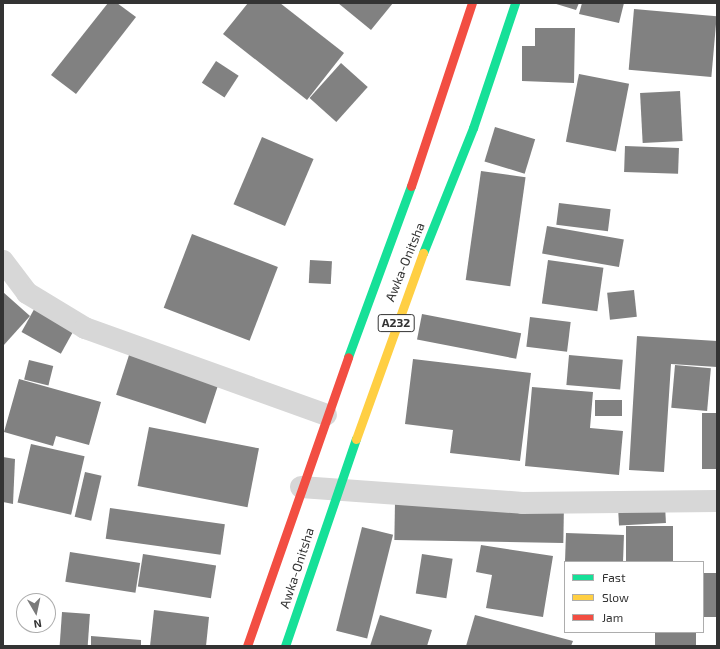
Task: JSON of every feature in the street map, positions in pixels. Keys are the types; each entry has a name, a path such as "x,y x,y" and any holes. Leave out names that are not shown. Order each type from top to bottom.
{"main road":[{"name":"Awka-Onitsha","path":"285,646 402,305 473,128 515,3"},
{"name":"Awka-Onitsha","path":"247,646 326,416 399,222 467,6"}],"street":[{"path":"3,261 27,293 85,328 326,416"},
{"path":"301,487 338,488 429,498 522,503 717,501"}],"building":[{"path":"108,3 117,3 136,17 76,94 51,75"},
{"path":"248,3 280,3 344,53 307,100 223,34"},
{"path":"338,3 393,3 371,30"},
{"path":"553,3 579,3 576,10"},
{"path":"582,3 624,3 619,23 579,14"},
{"path":"634,9 717,16 711,77 629,70"},
{"path":"535,28 575,28 574,83 522,81 522,46 535,46"},
{"path":"216,61 239,76 224,98 202,83"},
{"path":"341,63 368,87 336,122 310,98"},
{"path":"579,74 629,84 616,151 566,142"},
{"path":"680,91 683,141 643,143 640,93"},
{"path":"495,127 535,139 525,174 484,161"},
{"path":"262,137 314,159 285,226 233,204"},
{"path":"625,146 679,148 678,174 624,172"},
{"path":"481,171 526,177 510,286 466,280"},
{"path":"559,203 611,209 608,231 556,225"},
{"path":"547,226 624,240 619,267 542,254"},
{"path":"192,234 278,267 250,341 164,308"},
{"path":"310,260 332,261 331,284 309,283"},
{"path":"548,260 603,268 597,311 542,304"},
{"path":"634,290 637,317 610,320 607,293"},
{"path":"3,292 30,316 3,346"},
{"path":"37,304 76,326 61,354 21,332"},
{"path":"422,314 521,333 516,359 417,340"},
{"path":"530,317 571,322 567,352 526,347"},
{"path":"637,336 717,341 717,367 671,364 664,472 629,470"},
{"path":"130,352 219,381 205,424 116,395"},
{"path":"569,355 623,360 620,390 566,385"},
{"path":"413,359 531,373 520,461 450,453 453,430 405,424"},
{"path":"29,360 53,366 48,385 24,379"},
{"path":"675,365 711,368 707,411 671,408"},
{"path":"19,379 101,402 89,445 56,436 53,446 4,432"},
{"path":"532,387 593,392 590,428 623,431 619,475 525,466"},
{"path":"595,400 622,400 622,416 595,416"},
{"path":"702,413 717,413 717,469 702,469"},
{"path":"149,427 259,448 247,507 138,486"},
{"path":"31,444 85,456 71,515 18,502"},
{"path":"3,457 15,459 13,504 3,502"},
{"path":"85,472 102,476 91,521 75,517"},
{"path":"395,502 564,505 563,543 394,540"},
{"path":"665,505 666,523 619,525 618,507"},
{"path":"110,508 225,524 221,555 106,539"},
{"path":"626,526 673,526 673,561 626,561"},
{"path":"362,527 393,535 367,639 336,631"},
{"path":"566,533 624,535 623,561 565,561"},
{"path":"481,545 553,556 543,617 486,608 492,575 476,572"},
{"path":"70,552 140,563 135,593 65,582"},
{"path":"143,554 216,566 211,598 138,587"},
{"path":"422,554 453,559 446,598 416,594"},
{"path":"704,573 717,573 717,617 704,617"},
{"path":"154,610 209,617 206,646 150,646"},
{"path":"62,612 90,614 88,646 60,646"},
{"path":"380,615 432,630 427,646 370,646"},
{"path":"475,615 573,641 571,646 466,646"},
{"path":"655,633 696,633 696,646 655,646"},
{"path":"91,636 141,640 141,646 91,646"}],"traffic: fast":[{"path":"423,253 473,128 515,3"},
{"path":"348,357 411,186"},
{"path":"285,646 356,439"}],"traffic: slow":[{"path":"356,439 423,253"}],"traffic: jam":[{"path":"411,186 472,3"},
{"path":"247,646 348,357"}]}
